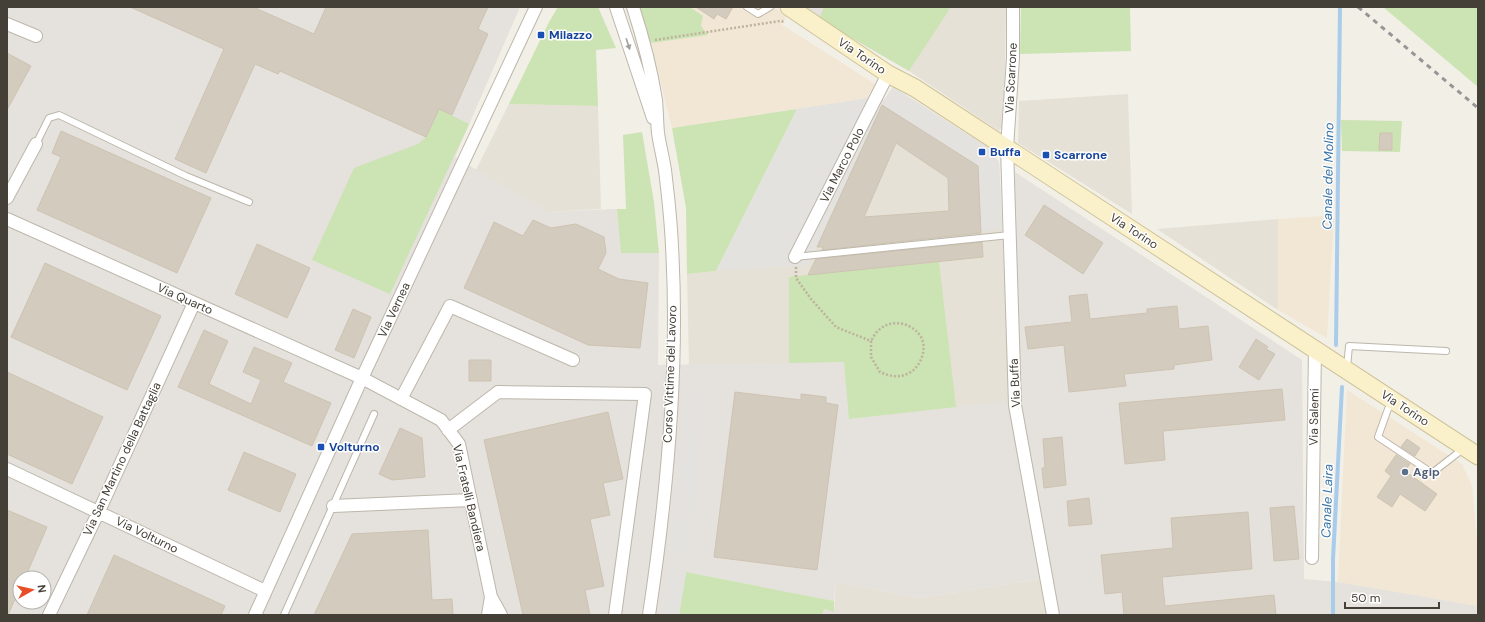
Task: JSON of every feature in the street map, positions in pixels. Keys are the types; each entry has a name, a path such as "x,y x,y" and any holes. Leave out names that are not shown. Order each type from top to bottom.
{"main road":[{"name":"Via Torino","path":"788,15 888,74 915,88 1471,452"}],"street":[{"name":"Via Vernea","path":"255,615 362,378 536,7"},
{"path":"616,7 658,133"},
{"path":"633,7 651,67 656,102 658,133"},
{"name":"Via Scarrone","path":"1007,148 1013,58 1013,7"},
{"path":"7,24 36,36"},
{"name":"Via Marco Polo","path":"795,257 888,74"},
{"name":"Corso Vittime del Lavoro","path":"649,615 665,484 671,406 674,326 672,246 665,169 658,133"},
{"path":"7,198 36,144"},
{"name":"Via Buffa","path":"1007,148 1015,405 1053,615"},
{"name":"Via Quarto","path":"7,219 362,378"},
{"name":"Via San Martino della Battaglia","path":"49,615 99,511 194,303"},
{"path":"401,399 450,306 573,360"},
{"name":"Via Salemi","path":"1312,558 1315,349"},
{"name":"Via Fratelli Bandiera","path":"362,378 441,420 458,444 491,597 501,615"},
{"path":"448,430 498,392 645,394 615,615"},
{"name":"Via Volturno","path":"7,468 265,591"},
{"path":"333,506 471,500"},
{"name":"Via Fratelli Bandiera","path":"488,615 491,597"}],"lane":[{"path":"747,7 758,14 770,7"},
{"path":"36,144 49,118 59,115 186,176 249,202"},
{"path":"795,257 1010,235"},
{"path":"1347,370 1349,346 1446,351"},
{"path":"1394,401 1388,409 1378,437 1432,473 1471,452"},
{"path":"284,615 374,414"}],"path":[{"path":"642,35 650,32 655,40 780,21 788,15"},
{"path":"795,257 796,278 811,299 836,327 871,341"},
{"path":"901,322 913,328 921,338 923,352 919,364 908,374 893,377 880,372 871,357 871,341 878,330 889,324 901,322"}],"shaded area":[{"path":"7,7 520,7 455,157 548,212 617,209 622,253 659,253 658,365 844,362 850,419 1021,399 1014,292 1015,172 1302,360 1304,579 1338,582 1478,606 1478,615 1047,615 1040,579 919,598 836,582 834,601 686,572 679,615 7,615"},
{"path":"690,7 774,7 787,16 781,24 875,84 867,98 672,128 651,43 707,35 701,26 703,16"},
{"path":"801,7 824,7 819,19"},
{"path":"824,7 1006,7 1004,125 999,131 909,71 819,19"},
{"path":"893,87 986,146 999,162 1011,401 849,419 844,362 689,365 687,274 716,271 797,109 875,97 884,100"},
{"path":"893,87 986,146 999,162 1002,229 981,231 978,166 882,105 809,265 716,271 797,109 875,97 884,100"},
{"path":"1128,94 1132,214 1018,143 1019,101"},
{"path":"509,104 598,106 601,209 548,212 476,170"},
{"path":"1334,215 1327,338 1278,310 1278,219"},
{"path":"1278,219 1278,310 1157,229"},
{"path":"1347,390 1462,464 1472,485 1478,555 1478,606 1338,582"},
{"path":"685,392 703,393 689,554 671,553"},
{"path":"669,568 686,572 679,615 662,615"},
{"path":"1041,579 1047,615 847,615 834,612 836,582 919,598"},
{"path":"823,609 847,615 822,615"}],"green space":[{"path":"558,7 598,7 616,48 596,50 598,106 509,104 549,22"},
{"path":"637,7 690,7 703,16 701,26 708,35 651,43"},
{"path":"824,7 949,7 949,10 909,71 819,19"},
{"path":"1021,7 1130,7 1131,51 1020,54"},
{"path":"1383,7 1478,7 1478,87"},
{"path":"439,109 469,124 390,294 312,260 354,168 418,144 426,137"},
{"path":"797,109 716,271 687,274 686,208 672,128"},
{"path":"1341,120 1402,121 1400,152 1342,151"},
{"path":"642,132 654,202 659,253 621,253 617,209 626,209 623,135"},
{"path":"939,262 956,407 849,419 844,362 789,363 789,277"},
{"path":"686,572 834,601 834,612 824,609 822,615 679,615"}],"building":[{"path":"130,7 253,7 314,34 326,7 488,7 478,29 488,34 452,115 439,109 426,137 280,71 278,74 255,64 206,173 175,159 224,49"},
{"path":"696,7 733,7 726,19 717,14 714,19"},
{"path":"7,53 31,66 7,110"},
{"path":"882,105 978,166 981,233 822,250 823,247 817,247","holes":["896,143 948,178 949,211 864,217"]},
{"path":"61,131 211,198 177,273 37,210 61,157 52,153"},
{"path":"1380,133 1392,133 1392,150 1379,150"},
{"path":"1044,205 1103,243 1083,274 1025,235"},
{"path":"533,220 551,228 576,224 604,237 606,253 598,269 619,279 648,283 640,348 588,345 464,288 494,222 523,236"},
{"path":"982,242 983,257 808,275 816,259"},
{"path":"257,244 310,268 287,318 235,294"},
{"path":"45,263 161,316 127,390 11,337"},
{"path":"1087,294 1090,319 1147,313 1147,309 1177,306 1179,329 1208,326 1212,360 1174,365 1174,369 1124,374 1126,386 1069,392 1064,345 1028,349 1025,327 1072,322 1069,296"},
{"path":"353,309 371,317 354,358 335,350"},
{"path":"204,330 228,341 209,384 251,404 261,380 243,372 254,347 292,363 283,382 331,403 312,446 178,387"},
{"path":"1256,339 1268,347 1266,349 1275,354 1259,380 1239,367"},
{"path":"469,360 491,360 491,381 469,381"},
{"path":"7,372 103,417 72,484 7,454"},
{"path":"1282,389 1285,420 1163,431 1165,460 1125,464 1119,403"},
{"path":"735,392 801,400 801,394 826,397 826,403 838,405 817,570 714,557"},
{"path":"608,412 623,479 603,483 610,515 590,519 604,586 585,590 590,615 523,615 484,440"},
{"path":"400,428 422,438 425,477 392,480 379,474"},
{"path":"1062,437 1066,485 1044,488 1042,468 1045,468 1043,439"},
{"path":"1407,439 1420,448 1415,456 1401,447"},
{"path":"244,452 296,474 280,512 228,490"},
{"path":"1396,455 1410,464 1405,471 1437,494 1425,511 1400,494 1392,507 1377,497 1391,476 1385,471"},
{"path":"1089,498 1092,524 1069,526 1067,501"},
{"path":"1294,506 1299,559 1274,561 1270,508"},
{"path":"7,510 47,527 28,570 12,570 12,606 7,615"},
{"path":"1248,512 1252,569 1162,577 1165,606 1274,595 1276,615 1124,615 1122,592 1105,594 1101,555 1173,548 1171,518"},
{"path":"428,530 432,600 452,599 453,615 314,615 352,534"},
{"path":"114,555 225,606 221,615 87,615"}],"waterway":[{"name":"Canale del Molino","path":"1336,345 1340,7"},
{"name":"Canale Laira","path":"1333,615 1333,559 1342,387"}],"railway":[{"path":"1358,7 1478,108"}],"place":[{"name":"Milazzo","path":"541,35"},
{"name":"Buffa","path":"982,152"},
{"name":"Scarrone","path":"1046,155"},
{"name":"Volturno","path":"321,447"},
{"name":"Agip","path":"1405,472"}]}
